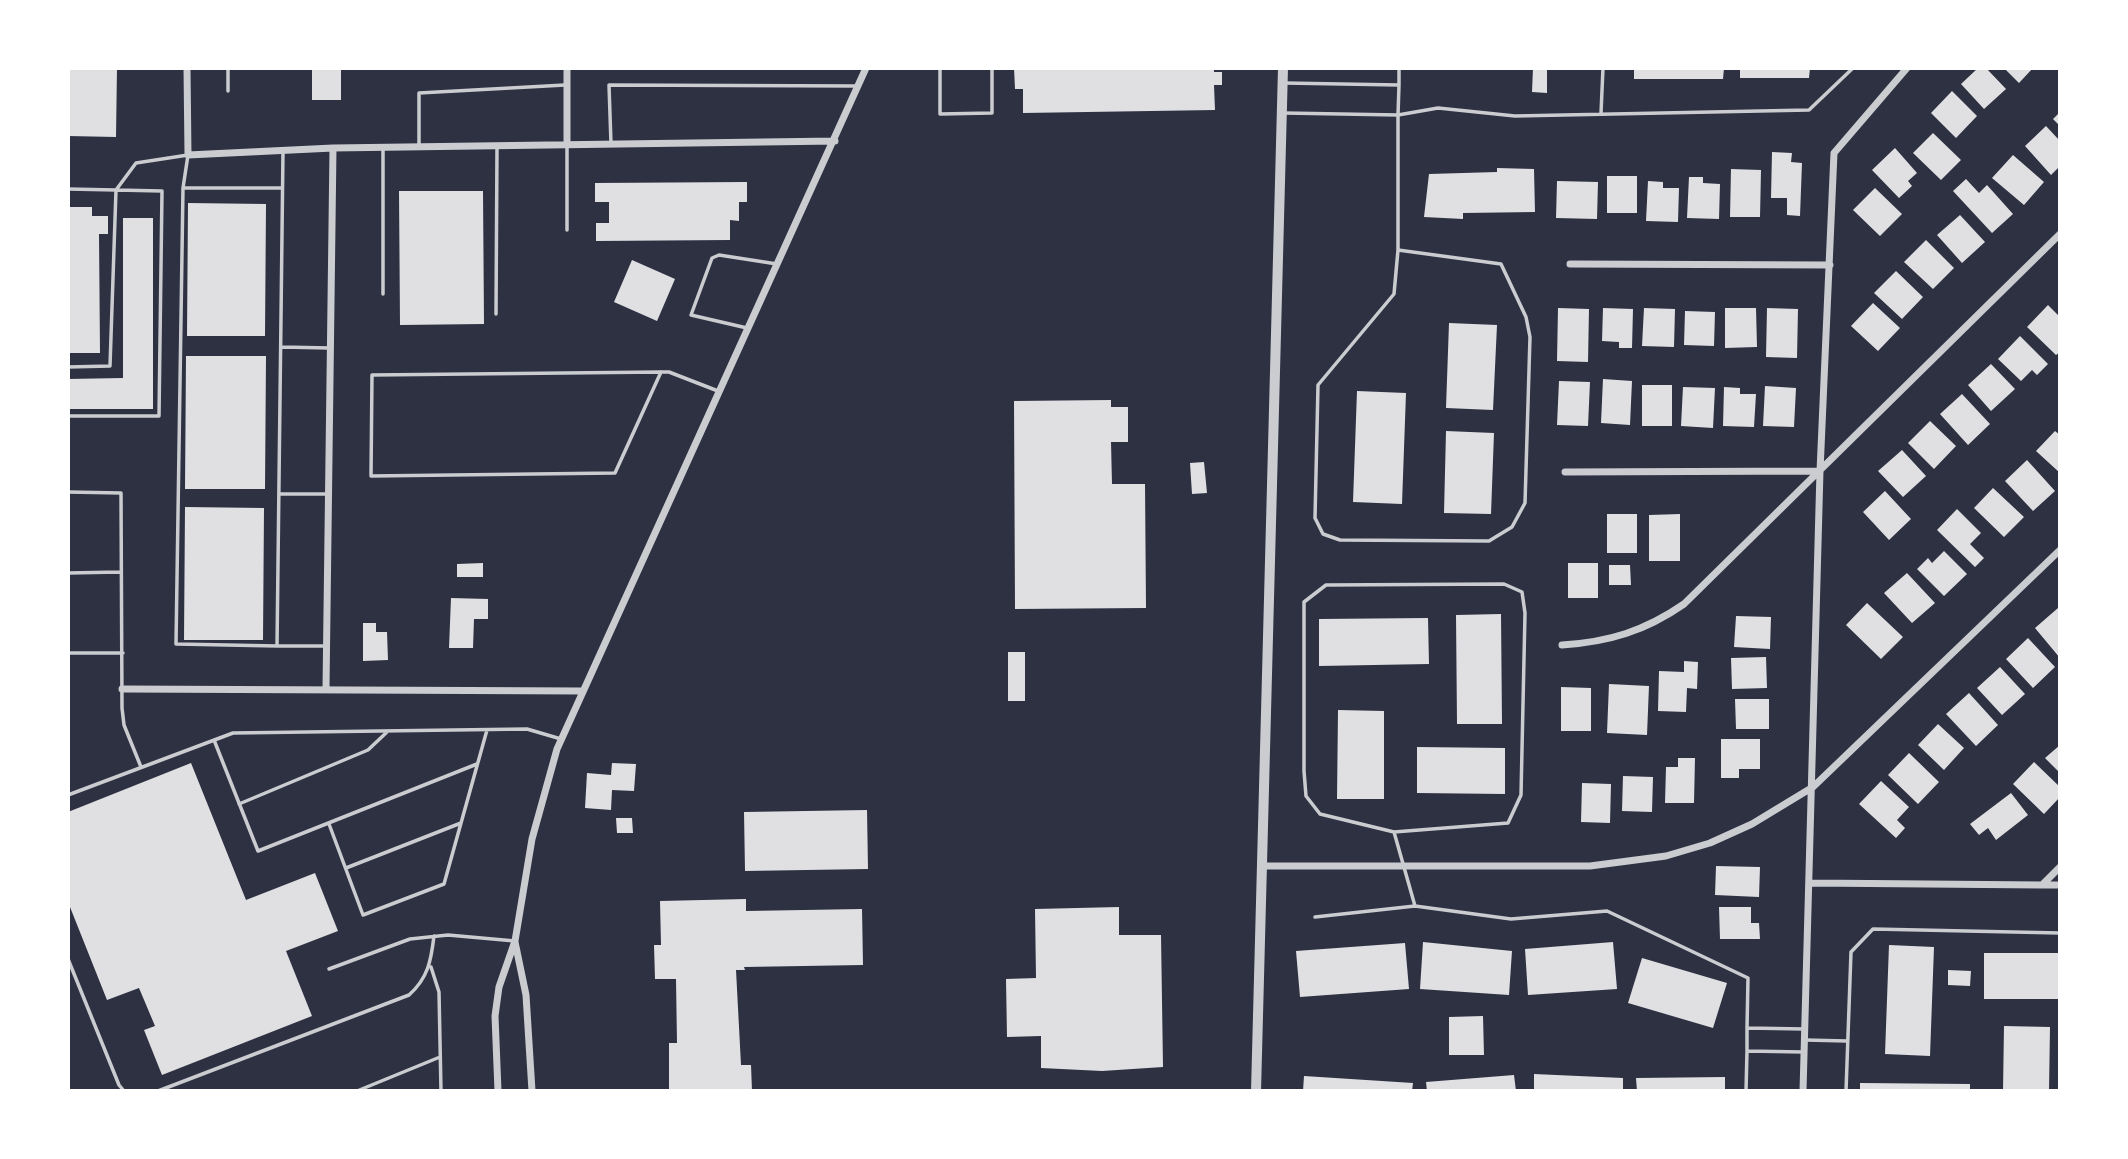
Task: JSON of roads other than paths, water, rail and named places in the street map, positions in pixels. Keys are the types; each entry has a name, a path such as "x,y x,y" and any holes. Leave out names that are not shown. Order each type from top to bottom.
{"street":[{"path":"187,68 188,155 419,146 835,141"},
{"path":"567,68 567,144"},
{"path":"498,1091 495,1016 499,986 515,941 531,839 562,739 866,68"},
{"path":"1256,1091 1283,68"},
{"path":"1803,1091 1811,883 1820,471 1836,150 1908,68"},
{"path":"326,688 333,148"},
{"path":"1562,645 1612,639 1662,620 1695,595 2060,234"},
{"path":"1570,264 1830,265"},
{"path":"1565,472 1820,471"},
{"path":"1262,866 1590,866 1636,861 1720,838 1761,820 1813,787 2060,550"},
{"path":"122,689 583,691"},
{"path":"2042,885 2060,867"},
{"path":"1811,883 2060,885"},
{"path":"515,941 526,995 532,1091"}],"lane":[{"path":"228,68 228,91"},
{"path":"940,68 940,114 992,113 992,68"},
{"path":"1398,250 1501,264 1526,317 1530,337 1525,503 1512,527 1489,541 1340,540 1323,534 1315,518 1318,385 1394,294 1398,250 1399,68"},
{"path":"1601,113 1603,68"},
{"path":"1282,113 1398,115 1438,108 1515,116 1810,110 1853,68"},
{"path":"1283,83 1399,85"},
{"path":"419,146 419,93 567,85"},
{"path":"611,144 610,85 859,86"},
{"path":"567,144 567,230"},
{"path":"496,314 498,145"},
{"path":"383,147 383,294"},
{"path":"277,646 283,150"},
{"path":"68,366 110,366 116,190 136,163 188,155 183,188 176,644 327,646"},
{"path":"183,188 283,188"},
{"path":"68,189 162,191 159,416 68,416"},
{"path":"749,329 691,315 712,258 719,255 778,264"},
{"path":"281,347 330,348"},
{"path":"661,372 615,472 371,476 372,375 661,372 669,372 720,392"},
{"path":"68,492 121,493 124,725 141,768"},
{"path":"279,494 328,495"},
{"path":"68,573 120,572"},
{"path":"1504,584 1522,592 1525,613 1521,796 1508,823 1394,832 1321,814 1307,796 1304,771 1304,602 1326,585 1504,584"},
{"path":"68,653 123,653"},
{"path":"68,796 233,733 527,729 562,739"},
{"path":"239,804 368,751 388,730"},
{"path":"329,824 363,915 444,884 487,730"},
{"path":"214,740 258,851 477,764"},
{"path":"346,868 461,823"},
{"path":"1394,832 1415,906"},
{"path":"1315,916 1415,906 1511,919 1607,911 1748,978 1746,1091"},
{"path":"1846,1091 1851,952 1873,929 2060,933"},
{"path":"329,969 410,939 434,936 515,941"},
{"path":"158,1091 409,995 422,983 430,965 434,936"},
{"path":"68,959 118,1085 124,1091"},
{"path":"430,965 439,992 441,1091"},
{"path":"1747,1028 1806,1029"},
{"path":"1805,1041 1847,1041"},
{"path":"1747,1051 1805,1052"},
{"path":"357,1091 440,1057"}]}
